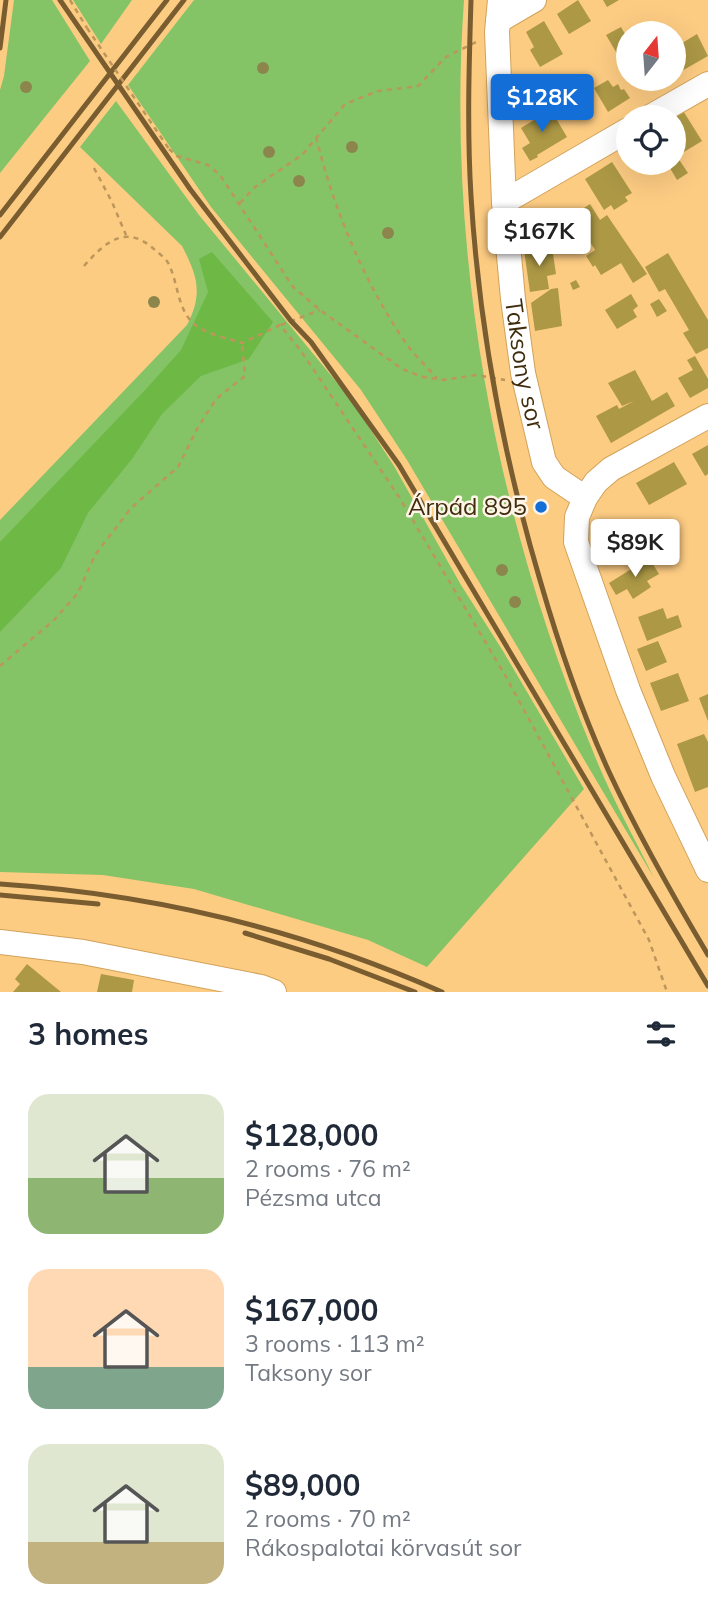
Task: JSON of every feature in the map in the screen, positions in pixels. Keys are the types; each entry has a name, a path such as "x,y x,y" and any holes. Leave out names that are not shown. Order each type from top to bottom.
{"street":[{"path":"499,18 534,0"},
{"name":"Taksony sor","path":"499,18 504,202 513,299 528,391 544,462 554,477 585,498"},
{"path":"671,105 708,84"},
{"path":"504,202 616,137"},
{"path":"708,416 611,469 596,482 577,517 576,542 628,690 663,776 708,870"},
{"path":"0,942 83,952 261,987 274,992"}],"path":[{"path":"71,0 169,149 177,156 208,165 220,176 293,287 320,310 402,369 438,380 476,375 507,380 528,391"},
{"path":"240,203 255,187 302,155 345,104 379,91 418,86 446,57 499,18"},
{"path":"316,137 329,187 359,264 406,344 438,380"},
{"path":"94,168 126,235"},
{"path":"84,266 103,245 126,235 145,241 170,264 178,295 190,320 199,328 243,343 320,310"},
{"path":"280,325 301,351 399,497 505,676 649,940 667,992"},
{"path":"0,666 54,620 78,593 95,555 131,508 178,467 216,399 245,376 243,343"}],"green space":[{"path":"14,0 52,0 90,61 0,173 0,90"},
{"path":"73,0 132,0 101,44"},
{"path":"194,0 464,0 460,95 463,191 471,287 485,382 504,476 529,569 558,660 599,765 654,878 407,460 361,390 211,207 128,85"},
{"path":"116,101 199,215 352,401 394,466 461,585 584,789 427,967 368,940 194,889 103,875 0,872 0,520 187,325 197,295 195,276 182,246 80,147"},
{"path":"212,252 273,322 249,359 201,376 162,414 132,459 88,513 61,568 0,632 0,542 181,350 208,292 199,259"}],"building":[{"path":"578,0 591,21 569,34 557,14"},
{"path":"603,0 619,0 607,7"},
{"path":"544,21 563,54 540,67 530,50 534,47 526,32"},
{"path":"616,30 616,52 606,35"},
{"path":"697,34 708,56 686,69 686,41"},
{"path":"608,80 613,87 616,85 616,91 625,91 630,98 608,112 594,88"},
{"path":"551,110 567,137 530,161 522,148 530,143 521,128 534,120 533,117"},
{"path":"686,115 702,141 686,151"},
{"path":"612,162 616,175 620,175 632,193 625,197 628,201 614,210 611,205 604,210 585,179"},
{"path":"590,204 600,220 607,215 647,274 633,283 621,263 601,275 595,265 593,267 586,256 595,250 576,213"},
{"path":"554,211 555,222 560,221 562,231 557,232 558,239 537,242 533,214"},
{"path":"547,246 549,254 553,254 556,274 547,276 549,289 530,292 524,250"},
{"path":"668,253 708,320 708,348 696,354 683,333 689,330 665,289 659,292 645,267"},
{"path":"576,280 580,287 573,290 570,283"},
{"path":"558,288 562,326 535,331 531,303 551,289"},
{"path":"631,294 638,306 633,310 637,317 617,329 605,310"},
{"path":"659,299 667,311 657,317 650,304"},
{"path":"695,356 708,379 708,388 690,398 678,378 693,370 687,360"},
{"path":"635,370 652,401 667,392 675,406 611,443 596,416 617,405 619,409 634,401 622,406 608,383"},
{"path":"708,445 708,474 705,476 692,454"},
{"path":"674,462 687,484 649,505 636,483"},
{"path":"649,558 659,574 647,581 651,587 633,599 627,589 616,595 609,583"},
{"path":"663,608 667,619 678,615 682,627 647,641 638,617"},
{"path":"658,641 667,662 646,671 637,649"},
{"path":"678,673 689,701 661,711 650,683"},
{"path":"708,694 708,721 699,698"},
{"path":"704,734 708,742 708,787 695,792 677,744"},
{"path":"27,964 61,992 13,992 20,984 15,979"},
{"path":"101,974 134,980 132,992 97,992"}],"railway":[{"path":"0,48 6,0"},
{"path":"60,0 190,189 291,321 311,342 399,465 708,986"},
{"path":"0,215 167,0"},
{"path":"0,237 184,0"},
{"path":"471,0 469,147 475,245 487,342 515,486 555,629 590,726 633,820 708,955"},
{"path":"0,884 114,896 226,918 335,950 442,992"},
{"path":"0,895 98,904"},
{"path":"245,933 329,959 415,992"}],"place":[{"name":"Árpád 895","path":"541,507"}]}
